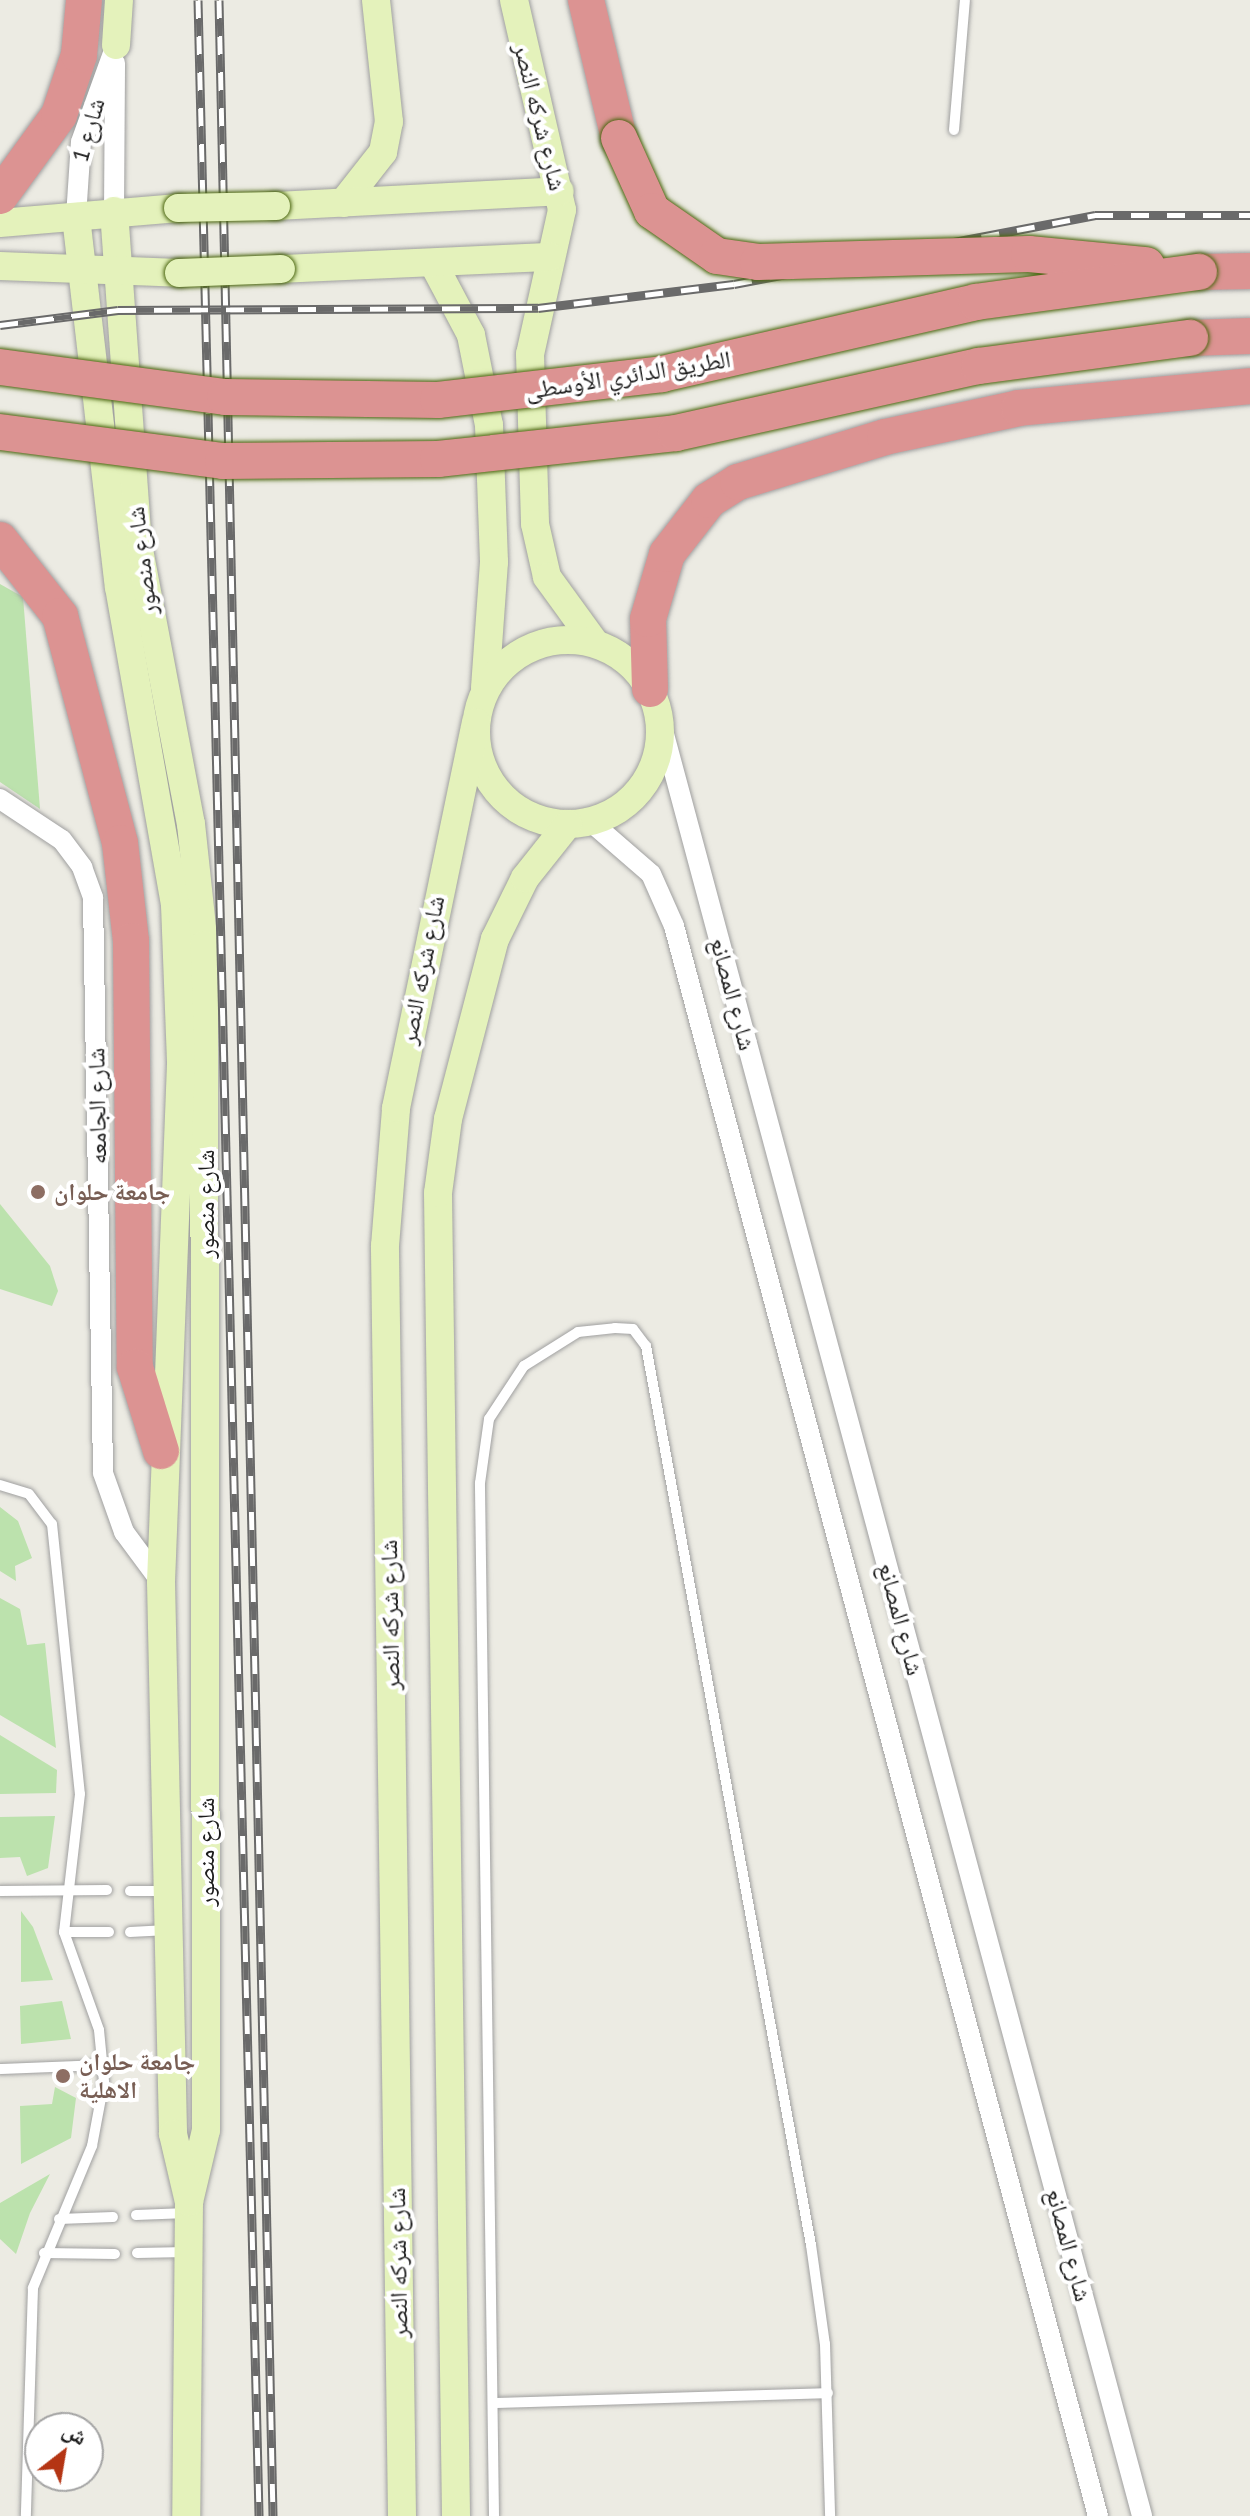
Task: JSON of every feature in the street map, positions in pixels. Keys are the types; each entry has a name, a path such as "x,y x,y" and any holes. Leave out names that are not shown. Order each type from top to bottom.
{"highway":[{"path":"586,0 619,138 652,211 717,256 758,262 1029,254 1199,272"},
{"path":"0,196 59,115 79,55 84,6"},
{"name":"الطريق الدائري الأوسطى","path":"0,367 225,397 438,400 662,374 976,302 1199,272 1250,271"},
{"path":"0,432 223,461 438,459 676,433 1035,356 1190,338 1250,336"},
{"path":"650,689 648,619 667,554 709,500 738,482 1005,410 1250,386"},
{"path":"0,540 37,579 75,657 112,795 127,892 135,1367 161,1451"}],"street":[{"name":"شارع 1","path":"114,211 119,0"},
{"path":"343,203 383,152 389,122 376,0"},
{"name":"شارع شركه النصر","path":"514,0 560,191 558,242 550,257 530,354 535,524 547,577 595,643"},
{"name":"شارع 1","path":"76,217 81,142 116,45"},
{"path":"0,223 114,211 560,191"},
{"name":"شارع منصور","path":"114,211 146,604 191,824 204,945 206,2130 189,2208"},
{"name":"شارع منصور","path":"76,217 119,587 175,905 181,1064 161,1451 161,1582 171,1930 173,2134 189,2208 186,2516"},
{"path":"0,266 179,273 434,265 550,257"},
{"path":"434,265 471,335 489,425 493,578 485,688 476,722 479,757 494,787 534,818 579,823 621,809 644,785 658,756 661,723 650,689 627,661 595,643 541,643 509,660 485,688"},
{"name":"شارع شركه النصر","path":"402,2516 385,1246 396,1108 476,722"},
{"name":"شارع المصانع","path":"661,723 1142,2516"},
{"name":"شارع الجامعه","path":"0,799 67,847 93,898 103,1473 124,1532 161,1582"},
{"path":"456,2516 438,1193 448,1119 495,939 525,878 579,823"},
{"name":"شارع المصانع","path":"579,823 634,852 665,899 833,1512 1098,2516"},
{"path":"833,1512 870,1505"}],"lane":[{"path":"954,130 965,0"},
{"path":"494,2516 480,1483 489,1419 524,1366 578,1332 615,1328 633,1329 646,1346 811,2245 828,2393 830,2516"},
{"path":"0,1485 29,1494 52,1524 80,1794 65,1891 64,1932 95,2013 104,2065 97,2132 44,2253 28,2315 26,2516"},
{"path":"0,1891 107,1890"},
{"path":"130,1891 170,1891"},
{"path":"130,1932 171,1930"},
{"path":"64,1932 109,1932"},
{"path":"0,2069 104,2065"},
{"path":"136,2215 189,2208"},
{"path":"59,2219 113,2217"},
{"path":"137,2253 189,2252"},
{"path":"44,2253 115,2254"},
{"path":"493,2403 828,2393"}],"green space":[{"path":"0,584 23,597 40,809 0,782"},
{"path":"0,1204 50,1266 58,1291 52,1306 0,1289"},
{"path":"0,1507 18,1521 32,1558 15,1566 16,1581 0,1571"},
{"path":"0,1598 20,1609 27,1645 45,1643 56,1748 0,1715"},
{"path":"0,1735 57,1770 56,1793 0,1794"},
{"path":"55,1816 48,1868 27,1876 20,1857 0,1858 0,1817"},
{"path":"21,1911 33,1927 53,1980 21,1982"},
{"path":"62,2001 71,2039 21,2044 20,2006"},
{"path":"55,2087 76,2098 71,2138 21,2164 20,2106 52,2104"},
{"path":"50,2174 30,2213 16,2254 0,2239 0,2203"}],"railway":[{"path":"198,0 259,2516"},
{"path":"219,0 273,2516"},
{"path":"0,325 118,310 538,308 734,284 1095,215 1250,215"}],"place":[{"name":"جامعة حلوان","path":"38,1192"},
{"name":"جامعة حلوان الاهلية","path":"63,2076"}]}
